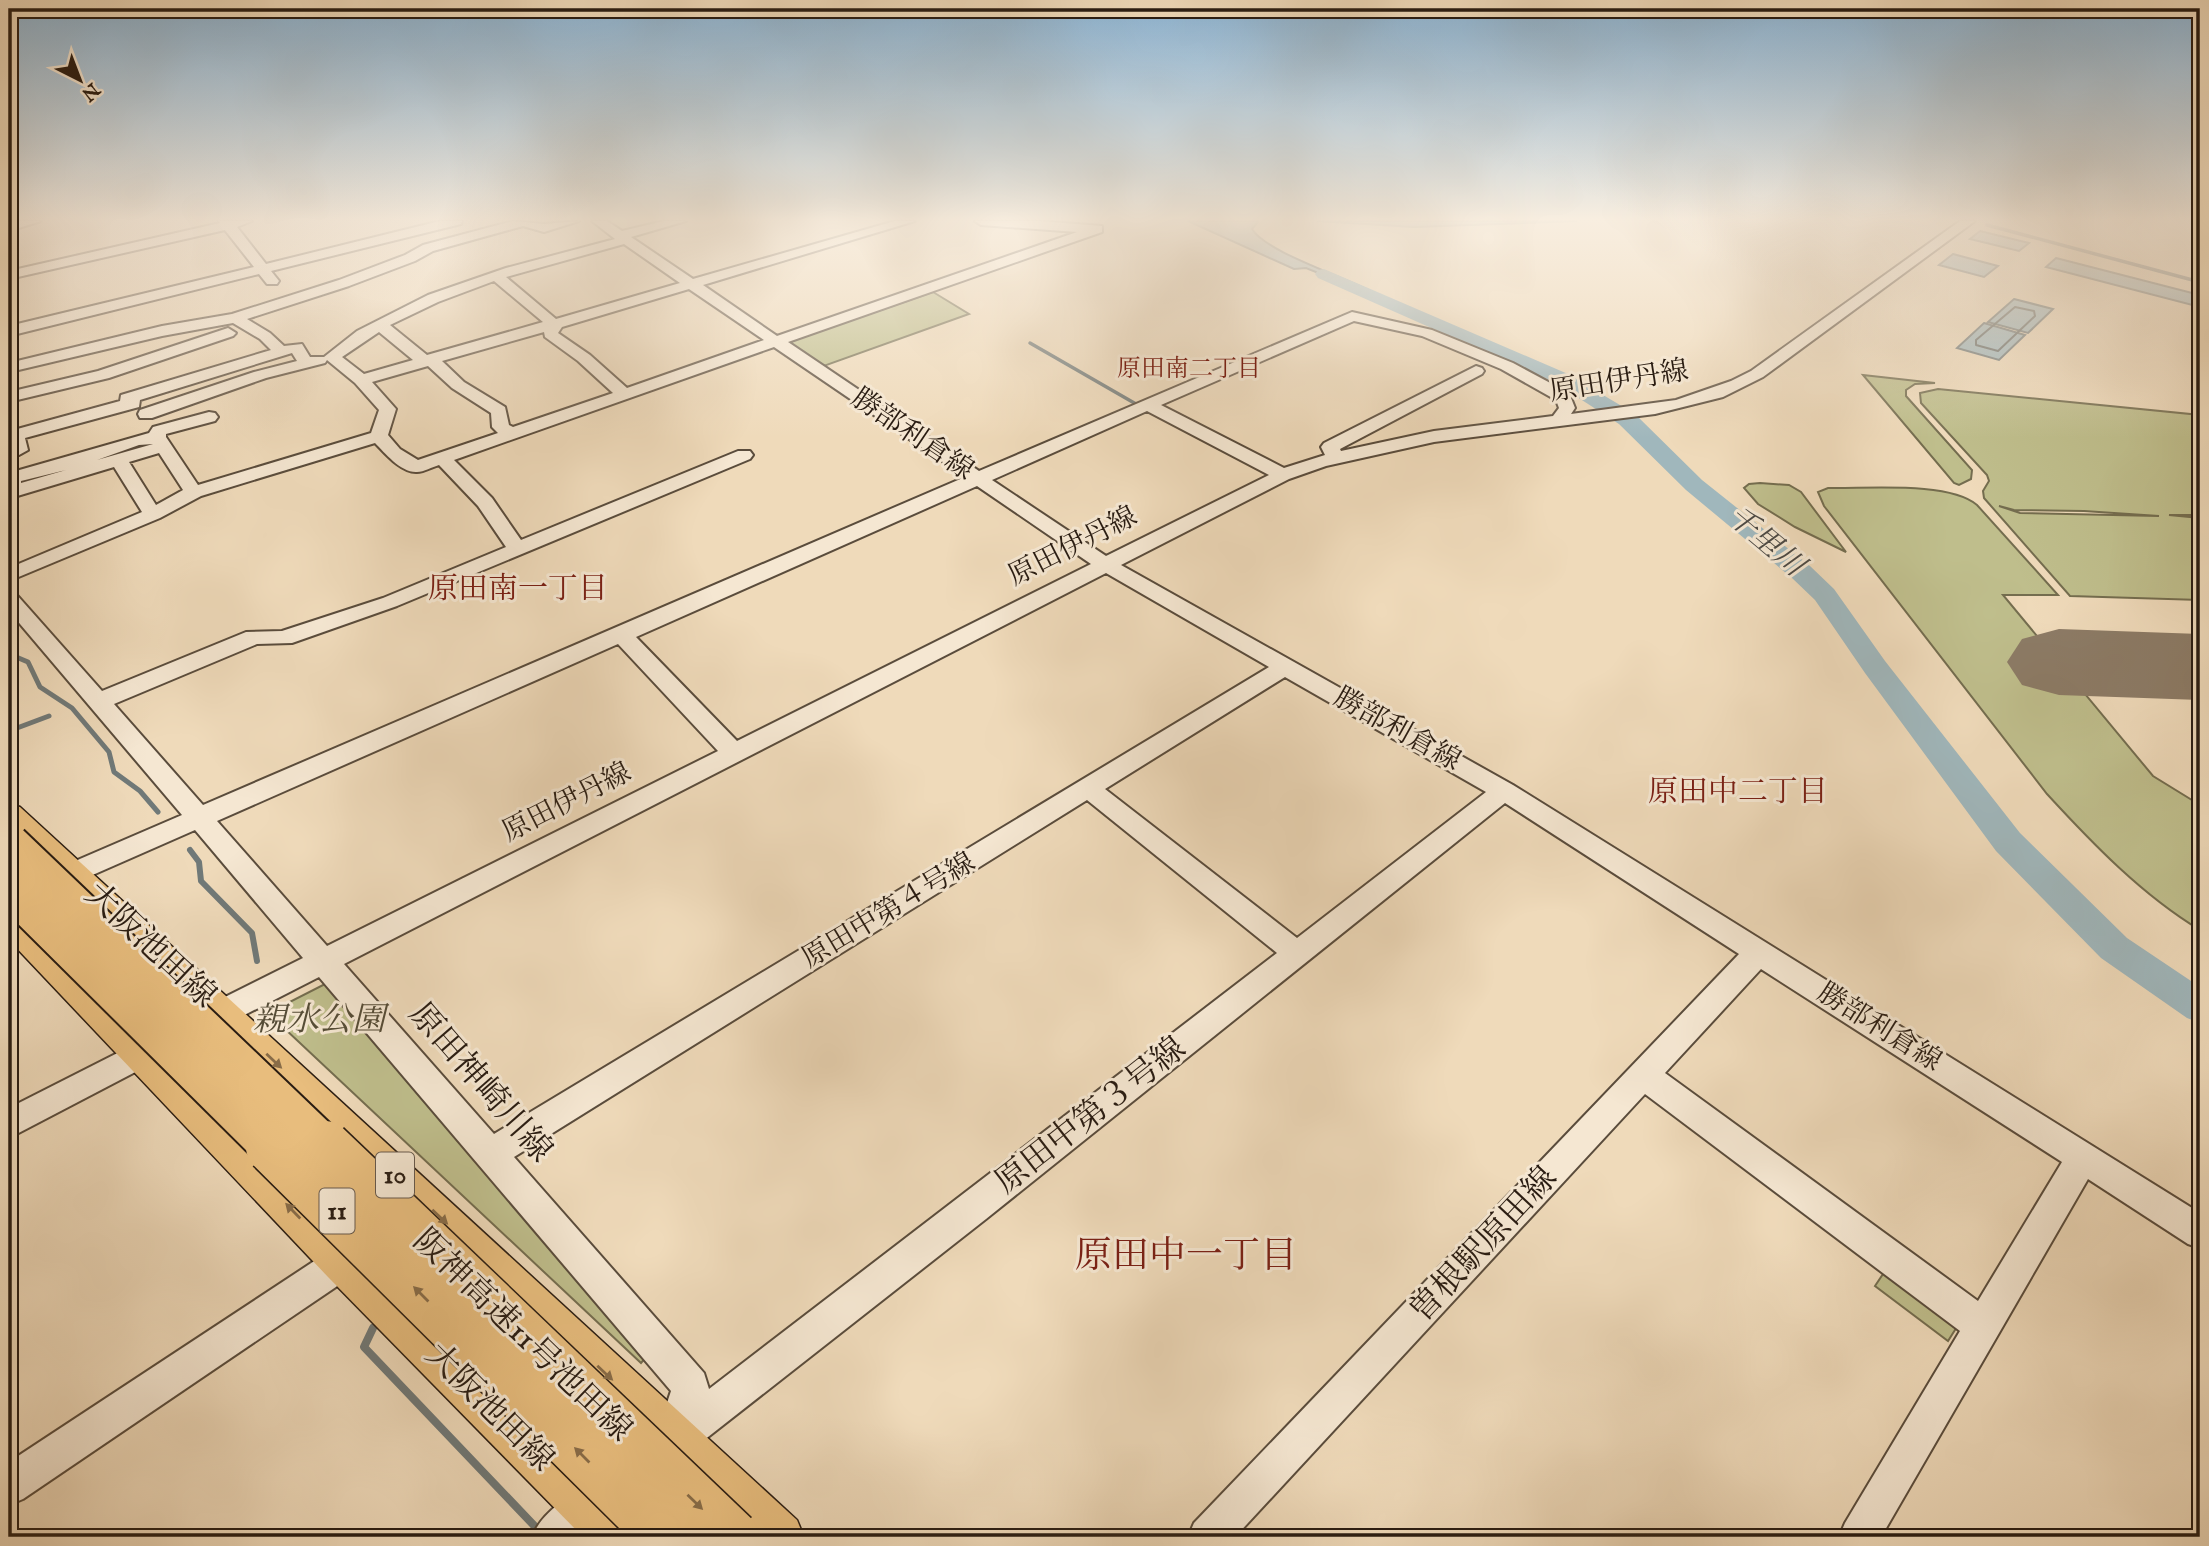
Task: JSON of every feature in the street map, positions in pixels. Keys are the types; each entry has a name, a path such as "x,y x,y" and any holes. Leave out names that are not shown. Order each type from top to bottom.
{"highway":[{"name":"阪神高速11号池田線","path":"9,845 733,1537"},
{"name":"阪神高速11号池田線","path":"9,886 665,1537"}],"main road":[{"name":"大阪池田線","path":"9,815 780,1537"},
{"name":"大阪池田線","path":"9,919 343,1262 571,1522 617,1537"}],"street":[{"path":"9,331 164,293"},
{"path":"291,293 297,297"},
{"path":"9,397 103,375 242,322 308,293"},
{"path":"19,450 16,435 331,357 348,342 380,325 452,293"},
{"path":"517,293 555,325"},
{"path":"361,380 667,293"},
{"name":"勝部利倉線","path":"702,293 1106,565 1504,790 2200,1232"},
{"path":"379,436 394,453 416,467 916,293"},
{"name":"原田伊丹線","path":"9,1124 324,959 1283,475 1335,458 1427,438 1642,411 1700,401 1741,384 1868,293"},
{"path":"9,901 1352,316 1427,333 1507,366 1563,397 1567,408 1557,422"},
{"path":"10,367 150,334 242,322 281,351"},
{"path":"380,325 458,386 499,411 501,427 511,434"},
{"path":"555,325 550,334 584,358 625,395"},
{"path":"506,338 518,350"},
{"path":"135,405 296,347 306,363"},
{"path":"331,357 361,380 388,409 379,436"},
{"path":"1335,458 1330,447 1476,372"},
{"path":"103,375 135,405 194,492"},
{"path":"40,390 45,427"},
{"path":"1146,404 1283,475"},
{"path":"159,438 136,440 78,461 11,478 14,491 119,460 159,438 209,417"},
{"path":"9,575 153,514 194,492 379,436"},
{"path":"99,701 254,637 284,638 390,602 744,455"},
{"path":"443,458 485,502 516,548"},
{"path":"119,460 153,514"},
{"name":"原田神崎川線","path":"9,597 203,818 691,1386 674,1438"},
{"path":"622,635 733,752"},
{"name":"原田中第４号線","path":"492,1153 1285,667"},
{"path":"1089,789 1298,954"},
{"name":"原田中第３号線","path":"571,1522 674,1438 985,1200 1504,790"},
{"name":"曽根駅原田線","path":"1208,1537 1759,952"},
{"path":"1644,1075 1983,1326"},
{"path":"1858,1537 2082,1157"},
{"path":"9,1485 343,1262"}],"green space":[{"path":"930,293 935,293 969,314 821,367 785,343"},
{"path":"1863,375 1935,383 1915,384 1906,390 1906,396 1972,470 1971,479 1959,485 1954,483"},
{"path":"1938,389 2200,415 2200,515 2169,515 2200,518 2200,600 2070,596 1984,498 1983,491 1989,481 1987,475 1921,403 1920,393","holes":["1999,506 2014,510 2084,511 2159,516 2020,513"]},
{"path":"1749,484 1789,485 1801,492 1846,552 1795,527 1758,504 1744,488"},
{"path":"1828,488 1928,489 1964,497 1977,505 2058,595 2003,595 2153,776 2200,805 2200,930 2138,885 2047,794 1824,506 1818,492"},
{"name":"親水公園","path":"325,984 648,1355 641,1363 268,1013"},
{"path":"1887,1268 1960,1322 1948,1341 1875,1286"}],"water":[{"path":"2147,293 2200,295 2200,307"},
{"path":"2014,299 2053,309 2028,333 1988,322"},
{"path":"1984,323 2025,335 1999,360 1957,348"}],"waterway":[{"name":"千里川","path":"1368,293 1561,378 1627,419 1694,485 1801,572 1825,595 1875,667 2008,842 2114,948 2200,1007"},
{"path":"1030,343 1136,404"},
{"path":"9,654 28,662 40,687 72,708 109,752 114,772 140,791 158,812"},
{"path":"9,731 49,716"},
{"path":"190,850 199,862 201,881 252,933 257,961"},
{"path":"373,1328 364,1347 545,1537"}],"runway":[{"path":"2059,662 2200,667"}],"district":[{"name":"原田南二丁目","path":"1189,369"},
{"name":"原田南一丁目","path":"518,590"},
{"name":"原田中二丁目","path":"1738,793"},
{"name":"原田中一丁目","path":"1186,1257"}]}
